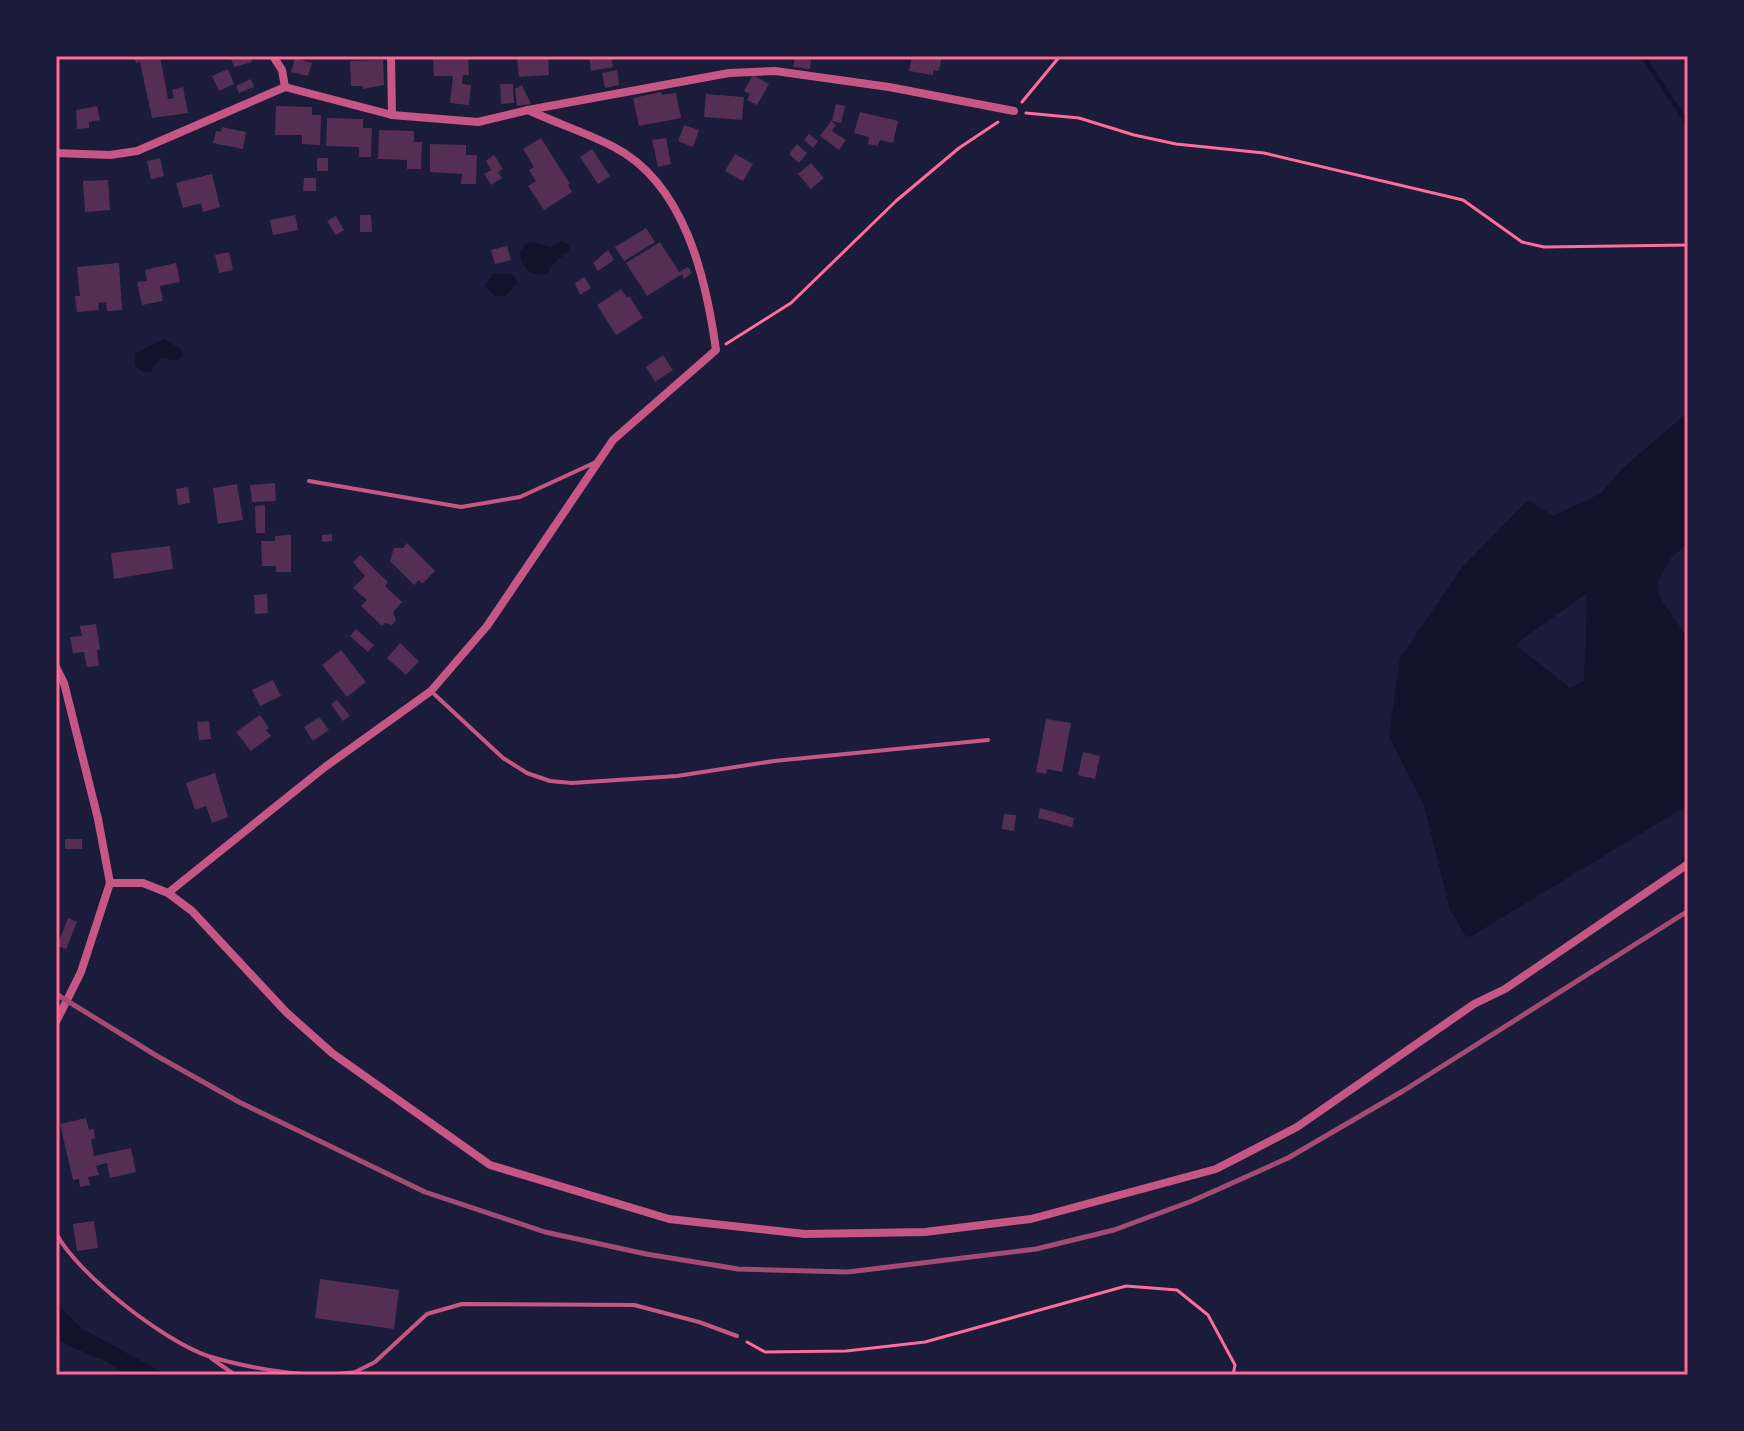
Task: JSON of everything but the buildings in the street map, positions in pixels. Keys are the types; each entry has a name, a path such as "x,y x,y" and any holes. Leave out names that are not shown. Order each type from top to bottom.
{"street":[{"path":"273,56 282,70 285,87"},
{"path":"391,56 392,115"},
{"path":"56,153 110,155 137,151 285,87 392,115 478,122 729,73 775,71 889,87 1014,111"},
{"path":"168,893 336,759 431,691 487,626 613,440 716,350 707,294 677,212 666,193 645,168 615,147 528,110"},
{"path":"56,667 64,683 98,819 110,883 81,972 56,1022"},
{"path":"110,883 143,883 168,893 192,911 286,1012 332,1053 490,1165 669,1219 805,1234 925,1232 1031,1219 1216,1169 1297,1127 1474,1004 1505,989 1688,864"}],"lane":[{"path":"309,481 461,507 520,497 599,461"},
{"path":"431,691 503,758 527,773 550,781 572,783 677,776 774,761 988,740"},
{"path":"56,1233 64,1249 104,1287 154,1327 207,1355 235,1375"},
{"path":"331,1375 355,1372 375,1362 427,1314 462,1304 634,1305 699,1322 737,1336"},
{"path":"207,1355 312,1375"}],"path":[{"path":"716,350 791,303 896,201 959,148 1014,111 1060,56"},
{"path":"1014,111 1079,118 1176,144 1264,153 1463,200 1522,242 1544,247 1688,245"},
{"path":"737,1336 765,1352 846,1351 925,1342 1126,1286 1177,1290 1208,1315 1235,1365 1233,1375"}],"shaded area":[{"path":"562,241 569,245 569,251 554,263 547,274 531,273 525,267 520,252 525,244 533,242 551,247"},
{"path":"493,273 514,275 517,283 505,296 495,296 485,286"},
{"path":"164,339 181,349 183,356 177,361 161,358 150,372 142,372 135,365 135,354"},
{"path":"1688,412 1688,543 1671,558 1658,581 1659,596 1688,639 1688,805 1470,937 1465,935 1450,909 1424,805 1389,736 1400,658 1463,566 1528,500 1553,516 1600,494 1622,469","holes":["1587,593 1584,681 1570,688 1517,646"]},
{"path":"56,1303 81,1328 167,1375 127,1375 105,1361 56,1340"}],"waterway":[{"path":"1643,56 1688,125"}],"railway":[{"path":"56,994 239,1102 425,1192 545,1232 646,1254 738,1269 848,1272 1036,1249 1114,1230 1192,1201 1288,1158 1403,1091 1688,911"}]}
